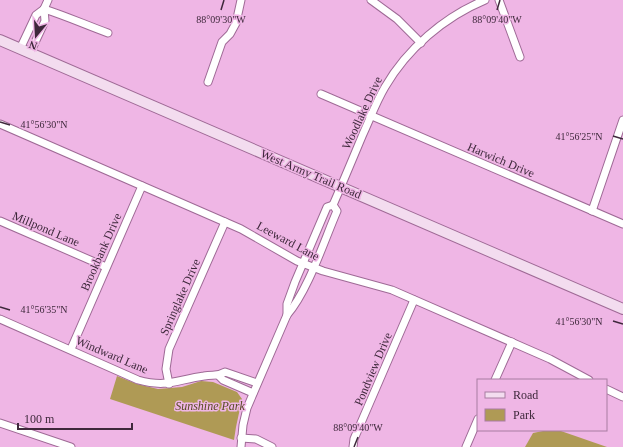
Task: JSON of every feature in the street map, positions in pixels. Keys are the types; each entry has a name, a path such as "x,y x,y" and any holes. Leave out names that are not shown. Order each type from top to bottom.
{"main road":[{"name":"West Army Trail Road","path":"0,40 623,309"}],"street":[{"path":"30,53 45,21 44,9 48,0"},
{"path":"208,82 222,42 230,34 236,24 241,0"},
{"path":"371,0 397,19 420,43"},
{"name":"Woodlake Drive","path":"286,315 294,307 314,267 337,211 334,205 341,187 384,88 420,43 452,18 472,5 485,0"},
{"path":"499,0 520,57"},
{"path":"44,9 108,33"},
{"path":"20,49 36,15 44,9"},
{"name":"Harwich Drive","path":"321,94 623,224"},
{"path":"592,211 623,120"},
{"name":"Leeward Lane","path":"0,124 242,229 302,263 350,279 392,290 550,359 587,379"},
{"name":"Brookbank Drive","path":"71,350 142,186"},
{"name":"Woodlake Drive","path":"241,447 244,419 257,383 286,315 287,304 302,263 327,207 334,205"},
{"name":"Millpond Lane","path":"0,221 106,267"},
{"name":"Springlake Drive","path":"169,384 166,369 169,349 225,222"},
{"name":"Pondview Drive","path":"353,447 354,439 414,300"},
{"name":"Windward Lane","path":"0,319 138,380 155,384 169,384 204,376 219,376 225,372 257,383"},
{"path":"495,379 512,342"},
{"path":"219,376 223,380 253,393"},
{"path":"607,389 623,397"},
{"path":"466,447 477,421"},
{"path":"0,423 71,447"},
{"path":"241,438 256,439 272,447"}],"green space":[{"name":"Sunshine Park","path":"117,376 137,384 158,389 182,387 201,381 213,382 237,392 242,399 234,440 110,399"},
{"path":"543,431 561,431 607,447 525,447 533,433"}]}
